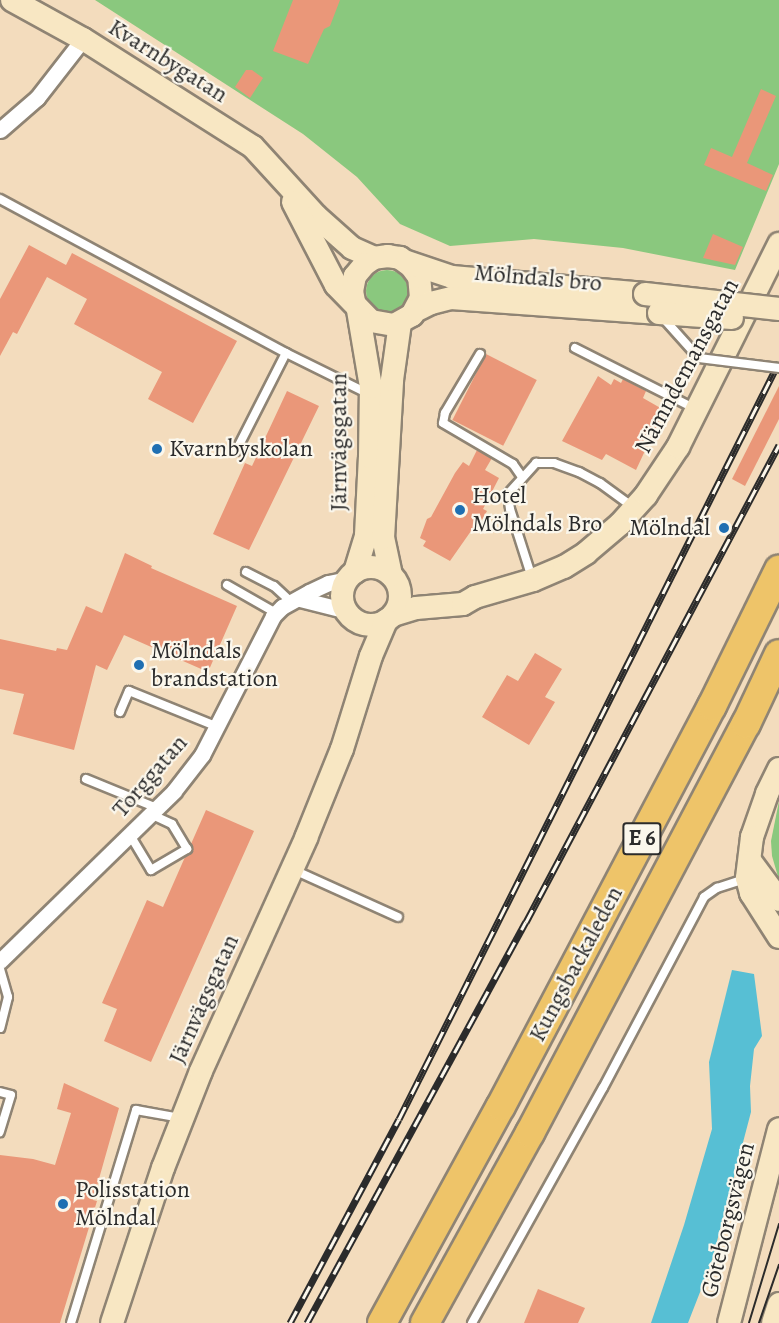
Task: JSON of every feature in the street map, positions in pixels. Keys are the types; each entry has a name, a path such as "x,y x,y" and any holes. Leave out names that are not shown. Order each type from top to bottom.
{"highway":[{"name":"Kungsbackaleden","path":"382,1323 513,1085 712,706 779,570"},
{"name":"Kungsbackaleden","path":"425,1323 530,1133 746,724 779,654"},
{"path":"746,724 779,681"}],"street":[{"name":"Kvarnbygatan","path":"12,0 83,39 253,147 283,182 352,248 374,258"},
{"path":"0,130 37,98 83,39"},
{"name":"Kvarnbygatan","path":"283,182 336,285 356,305"},
{"name":"Nämndemansgatan","path":"389,618 416,608 463,604 475,597 533,580 564,567 586,553 635,508 663,471 697,409 779,244"},
{"path":"388,256 406,261 416,271 421,284 421,298 407,317 376,324 356,305 352,291 355,276 365,264 374,258 388,256"},
{"name":"Mölndals bro","path":"406,261 499,292 658,313 779,323"},
{"name":"Mölndals bro","path":"407,317 443,299 499,292 645,294 779,309"},
{"name":"Järnvägsgatan","path":"351,576 366,535 371,395 356,305"},
{"name":"Järnvägsgatan","path":"394,579 383,538 392,380 407,317"},
{"path":"296,601 351,615 367,624 389,618 400,600 394,579 373,567 351,576 343,595 351,615"},
{"name":"Torggatan","path":"0,961 154,811 202,755 267,625 276,613 328,584 351,576"},
{"name":"Nämndemansgatan","path":"394,579 422,593 462,592 475,597"},
{"name":"Järnvägsgatan","path":"351,615 360,652 356,702"},
{"name":"Järnvägsgatan","path":"112,1323 143,1222 201,1071 292,869 342,749 356,702 389,618"},
{"path":"779,770 767,794 752,837 751,893 779,937"},
{"path":"753,871 779,900"},
{"name":"Göteborgsvägen","path":"729,1323 779,1129"},
{"path":"772,1323 779,1304"}],"lane":[{"path":"0,199 286,353 371,395"},
{"path":"645,294 658,313 699,358 779,368"},
{"path":"575,348 697,409"},
{"path":"236,451 286,353"},
{"path":"480,354 445,413 443,423 513,464 522,477"},
{"path":"533,580 510,509 508,494 536,463 554,463 600,483 635,508"},
{"path":"246,572 274,586 296,601"},
{"path":"228,585 276,613"},
{"path":"120,712 129,691 218,727"},
{"path":"86,778 154,811 172,824 187,849 151,870 130,835"},
{"path":"292,869 398,917"},
{"path":"472,1323 603,1088 704,897 717,888 753,871"},
{"path":"0,969 8,997 0,1028"},
{"path":"0,1092 11,1095 0,1132"},
{"path":"71,1323 136,1110 183,1118"}],"green space":[{"path":"95,0 779,0 779,164 735,270 623,248 534,239 450,246 400,224 357,177 303,134"},
{"path":"387,270 402,276 408,291 402,306 387,312 372,306 366,291 372,276"},
{"path":"779,801 779,880 772,856 771,841"}],"water":[{"path":"732,970 754,974 762,1036 754,1049 750,1086 751,1112 711,1264 688,1323 651,1323 684,1225 712,1129 709,1062"}],"building":[{"path":"293,0 340,0 330,26 324,29 308,64 273,51"},
{"path":"246,70 252,70 263,78 250,98 235,87"},
{"path":"761,89 776,96 747,163 773,175 766,191 704,165 711,148 732,157"},
{"path":"713,234 743,247 735,265 703,258"},
{"path":"29,245 66,265 72,253 237,341 193,423 148,399 162,372 74,324 87,299 47,277 17,334 13,332 0,356 0,299"},
{"path":"486,354 537,380 503,446 452,420"},
{"path":"598,376 611,385 614,379 621,383 623,379 646,391 643,398 664,410 636,470 606,454 602,460 562,441"},
{"path":"779,386 779,419 745,486 732,479"},
{"path":"287,391 319,406 249,550 213,534 245,463 252,466"},
{"name":"Hotel Mölndals Bro","path":"477,450 492,458 485,470 499,478 483,509 487,511 475,532 471,531 450,561 423,546 426,541 420,538 427,519 431,517 455,473 463,462 469,466"},
{"path":"125,553 152,566 151,568 237,606 208,672 124,635 107,670 96,665 74,750 13,734 24,694 0,689 0,639 56,651 57,648 67,650 86,606 102,613"},
{"path":"535,653 562,669 545,697 555,702 529,745 482,717 507,675 518,681"},
{"path":"206,810 254,831 151,1062 104,1041 117,1009 102,1003 147,900 163,907 185,857 192,851 191,844"},
{"name":"Polisstation Mölndal","path":"64,1083 119,1108 93,1200 97,1201 60,1323 0,1323 0,1155 33,1159 55,1165 71,1113 57,1109"},
{"path":"538,1289 585,1308 578,1323 524,1323"}],"tram line":[{"path":"749,1323 779,1224"},
{"path":"759,1323 779,1265"}],"railway":[{"path":"290,1323 399,1119 779,362"},
{"path":"307,1323 526,922 779,445"}],"place":[{"name":"Kvarnbyskolan","path":"157,449"},
{"name":"Hotel Mölndals Bro","path":"460,510"},
{"name":"Mölndal","path":"724,528"},
{"name":"Mölndals brandstation","path":"139,665"},
{"name":"Polisstation Mölndal","path":"63,1204"}]}
